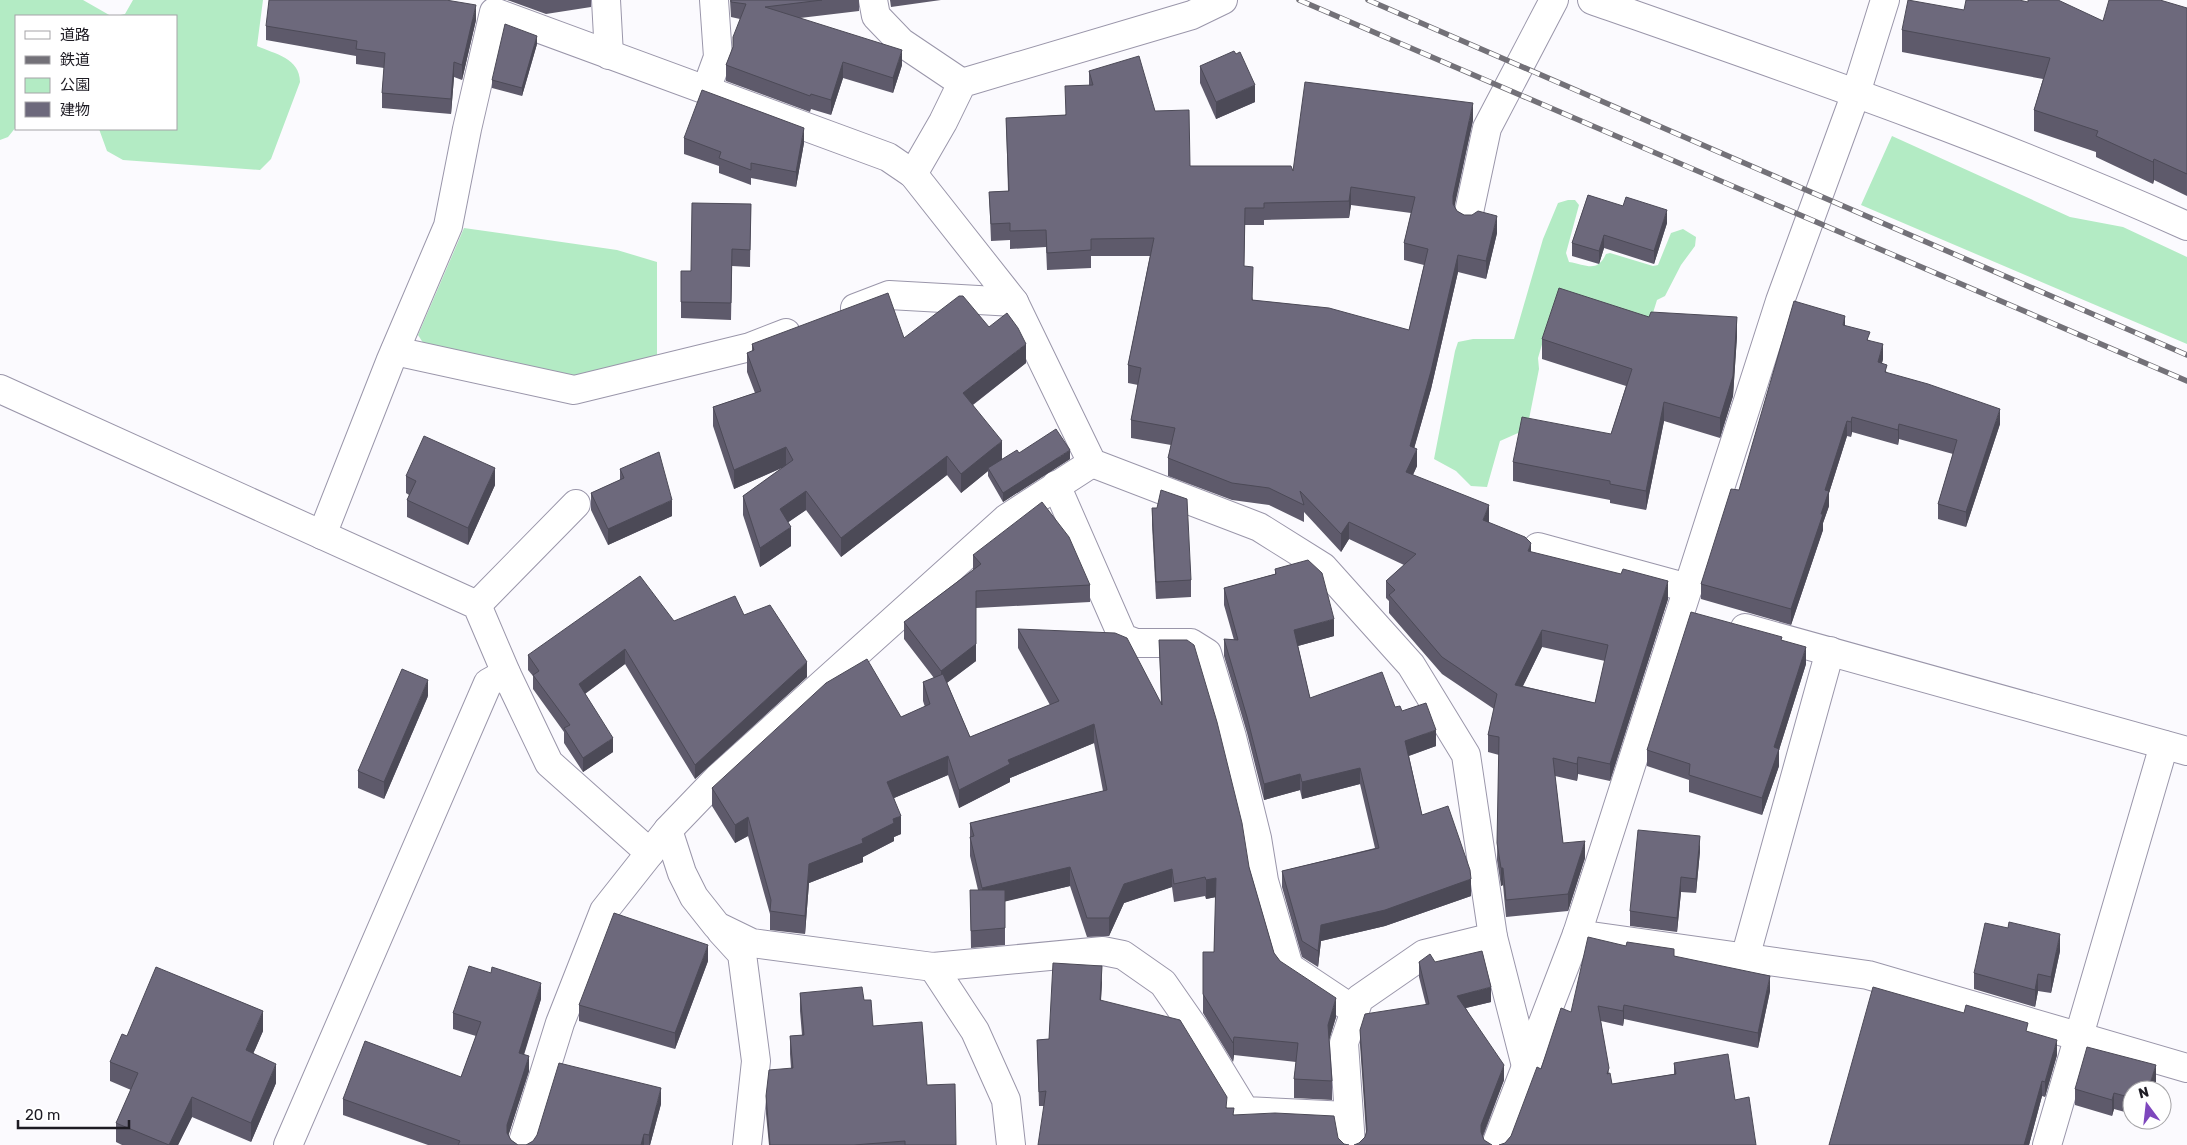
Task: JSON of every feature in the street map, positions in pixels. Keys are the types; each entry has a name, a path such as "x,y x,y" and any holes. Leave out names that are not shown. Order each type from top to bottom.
{"street":[{"path":"606,0 609,55"},
{"path":"706,90 718,57 714,0"},
{"path":"873,0 876,16 901,42 962,83"},
{"path":"913,174 943,122 962,83 1192,16 1223,0"},
{"path":"1468,217 1487,128 1554,0"},
{"path":"1592,0 1856,92 2125,199 2187,226"},
{"path":"1496,1145 1577,934 1780,301 1856,92 1886,0"},
{"path":"322,535 395,350 448,226 488,6 609,55 888,158 913,174 1014,302 1092,463 1259,527 1322,567 1410,665 1466,755 1493,937 1526,1066"},
{"path":"834,316 889,295 1014,302"},
{"path":"395,350 574,390 750,347 806,326"},
{"path":"0,389 477,604 506,673 549,763 650,852"},
{"path":"522,1145 560,1023 604,910 668,830 718,778 1007,518 1092,463"},
{"path":"1056,486 1122,638 1136,643 1191,643 1207,653 1232,737 1257,838 1264,881 1288,967 1355,1011"},
{"path":"477,604 576,504"},
{"path":"1538,547 1684,599 1714,619 2175,748 2079,1036 2047,1145"},
{"path":"1745,958 1830,651"},
{"path":"288,1145 488,683 506,673"},
{"path":"668,830 682,873 694,898 742,954 756,1061 747,1145"},
{"path":"717,926 752,943 933,967 1103,951 1123,955 1163,984 1196,1029 1244,1111 1348,1116"},
{"path":"1577,934 1868,975 2187,1068"},
{"path":"1351,1145 1344,1043 1359,999 1424,954 1493,937"},
{"path":"933,967 975,1031 1006,1100 1011,1145"}],"green space":[{"path":"0,0 83,0 109,15 15,15 15,128 8,137 0,140"},
{"path":"133,0 263,0 257,46 291,62 296,67 300,82 271,159 260,170 123,160 107,151 99,130 178,130 178,15 120,15 125,14"},
{"path":"1892,136 2070,217 2123,227 2187,257 2187,344 1861,205"},
{"path":"1575,200 1579,205 1566,253 1569,262 1595,266 1603,260 1606,254 1610,253 1653,266 1658,265 1671,233 1683,229 1696,237 1695,246 1681,265 1665,296 1657,300 1648,329 1554,304 1538,358 1539,369 1527,429 1500,441 1487,487 1471,486 1456,471 1434,459 1458,342 1473,339 1514,339 1543,239 1558,203"},
{"path":"464,228 617,250 657,262 657,356 565,380 427,349 418,335"}],"building":[{"path":"269,0 446,0 476,5 462,65 454,62 451,99 382,93 385,53 356,49 357,41 266,26"},
{"path":"731,0 822,0 765,7 902,50 893,78 843,62 831,100 811,94 810,96 726,65 733,47 733,37 746,4 731,2"},
{"path":"1908,0 1964,10 1966,0 2019,0 2028,2 2028,0 2058,0 2103,21 2109,0 2160,0 2187,8 2187,174 2154,159 2153,162 2096,136 2098,131 2034,110 2050,58 1902,30"},
{"path":"505,24 537,36 522,88 492,80"},
{"path":"1234,51 1236,54 1240,52 1255,85 1216,102 1200,66"},
{"path":"1139,56 1155,111 1189,110 1190,166 1291,166 1293,171 1305,82 1473,103 1453,196 1453,204 1457,211 1464,215 1472,215 1478,211 1497,216 1486,261 1458,255 1431,371 1410,446 1417,449 1406,472 1489,505 1483,520 1525,537 1531,543 1528,551 1621,574 1623,569 1668,581 1610,764 1578,757 1577,764 1553,758 1563,843 1585,841 1568,894 1506,900 1503,868 1501,868 1497,843 1499,737 1488,735 1497,694 1442,657 1389,595 1395,590 1386,581 1416,554 1349,522 1341,534 1300,491 1304,505 1269,488 1232,483 1168,458 1175,428 1131,420 1141,368 1128,365 1154,238 1091,239 1091,250 1047,253 1046,230 1010,231 1010,223 991,224 989,192 1009,191 1006,118 1066,115 1065,86 1093,85 1089,71","holes":["1351,187 1415,197 1404,243 1428,249 1409,330 1329,308 1252,300 1253,267 1244,266 1245,208 1264,208 1264,203 1349,201","1542,630 1608,645 1595,703 1515,685"]},
{"path":"702,90 804,128 796,172 751,163 751,170 719,158 721,152 684,138"},
{"path":"1588,195 1623,206 1626,197 1667,210 1654,251 1604,235 1599,251 1572,243"},
{"path":"692,203 751,204 750,250 732,249 731,303 681,302 681,271 691,271"},
{"path":"1559,288 1649,317 1651,312 1737,317 1733,376 1720,418 1664,402 1646,491 1610,484 1610,481 1513,462 1522,417 1611,434 1632,369 1542,339"},
{"path":"888,293 904,338 959,296 963,296 989,327 1007,313 1018,328 1026,344 963,393 1002,441 961,474 947,456 841,538 806,491 780,509 791,527 760,548 743,496 793,460 786,447 734,470 713,407 761,391 747,353 754,350 752,344"},
{"path":"1794,301 1845,316 1843,325 1870,332 1867,340 1883,344 1878,362 1887,365 1885,372 1928,384 2000,409 1966,512 1938,504 1957,440 1899,424 1898,430 1852,417 1851,422 1847,421 1825,490 1829,491 1821,514 1823,514 1791,609 1701,584 1731,489 1739,490"},
{"path":"1056,429 1070,450 1003,493 988,468 1017,450 1019,453"},
{"path":"424,436 495,468 468,528 407,500 416,481 406,476"},
{"path":"659,452 672,500 608,529 591,493 624,478 620,469"},
{"path":"1161,490 1187,499 1191,580 1156,582 1152,508 1157,508"},
{"path":"1042,502 1069,537 1090,585 976,591 976,644 941,671 904,622 981,564 973,555"},
{"path":"1308,560 1322,573 1334,619 1294,630 1310,698 1382,672 1395,707 1400,706 1402,711 1426,703 1436,730 1405,741 1422,815 1448,806 1470,870 1471,879 1385,910 1321,925 1318,951 1302,941 1282,871 1379,848 1360,768 1302,782 1300,774 1264,784 1224,639 1238,640 1224,588 1276,574 1275,569"},
{"path":"640,576 674,621 735,596 744,615 770,605 807,662 695,765 625,649 579,684 613,738 583,758 564,728 570,725 533,675 539,671 528,655"},
{"path":"1691,612 1782,637 1781,640 1806,647 1774,747 1779,749 1762,798 1689,775 1690,764 1647,750"},
{"path":"1018,629 1115,633 1127,638 1162,705 1159,640 1187,640 1194,645 1217,722 1242,823 1249,867 1274,953 1280,961 1336,998 1328,1025 1332,1081 1294,1079 1298,1043 1234,1037 1233,1043 1203,994 1203,952 1214,952 1216,878 1206,880 1205,877 1174,884 1172,869 1124,884 1109,918 1087,918 1070,867 982,888 970,837 974,836 970,823 1107,790 1094,724 1008,760 1010,764 959,790 948,756 887,782 901,816 893,819 894,823 862,839 863,843 809,864 805,916 770,911 771,900 748,817 735,825 712,788 826,683 867,659 901,717 930,704 923,682 943,674 970,737 1059,701"},
{"path":"402,669 428,680 384,782 358,771"},
{"path":"1638,830 1700,836 1696,879 1681,877 1677,918 1630,911"},
{"path":"970,890 1005,890 1005,928 971,931"},
{"path":"614,913 708,945 675,1033 579,1005"},
{"path":"2009,922 2060,934 2051,977 2038,974 2035,990 1974,973 1985,923 2008,928"},
{"path":"1588,937 1626,946 1627,942 1674,949 1674,956 1770,976 1758,1033 1624,1005 1623,1011 1598,1006 1609,1068 1607,1074 1610,1073 1612,1084 1676,1074 1674,1063 1728,1054 1735,1100 1749,1097 1756,1145 1499,1145 1505,1143 1511,1136 1537,1067 1541,1069 1561,1008 1571,1012"},
{"path":"1482,951 1491,987 1457,996 1504,1065 1481,1125 1484,1140 1492,1145 1354,1145 1365,1137 1367,1130 1360,1030 1365,1014 1429,1004 1419,962 1430,954 1435,962"},
{"path":"1053,963 1102,966 1100,1000 1180,1020 1227,1097 1226,1108 1234,1108 1233,1115 1275,1113 1334,1116 1338,1138 1344,1144 1349,1145 1038,1145 1046,1091 1039,1092 1037,1040 1049,1039"},
{"path":"469,966 491,973 492,967 541,983 519,1053 529,1056 507,1125 507,1133 511,1140 518,1145 458,1145 460,1141 343,1099 365,1041 461,1077 481,1022 453,1013"},
{"path":"156,967 263,1011 246,1050 276,1064 251,1123 192,1097 169,1145 116,1123 138,1073 110,1062 122,1034 127,1036"},
{"path":"862,987 864,1000 871,1000 873,1026 922,1022 927,1085 955,1084 956,1145 905,1145 905,1141 854,1145 770,1145 766,1096 769,1070 793,1068 790,1036 804,1035 800,993"},
{"path":"1873,987 1964,1013 1966,1005 2028,1023 2026,1031 2057,1040 2045,1082 2042,1081 2024,1145 1829,1145"},
{"path":"2087,1047 2156,1065 2151,1080 2122,1080 2122,1095 2114,1093 2112,1100 2075,1089"},
{"path":"559,1063 661,1088 649,1135 644,1134 641,1145 526,1145 533,1141 537,1135"}],"railway":[{"path":"1299,0 2187,381"},
{"path":"1368,0 2187,355"}]}
